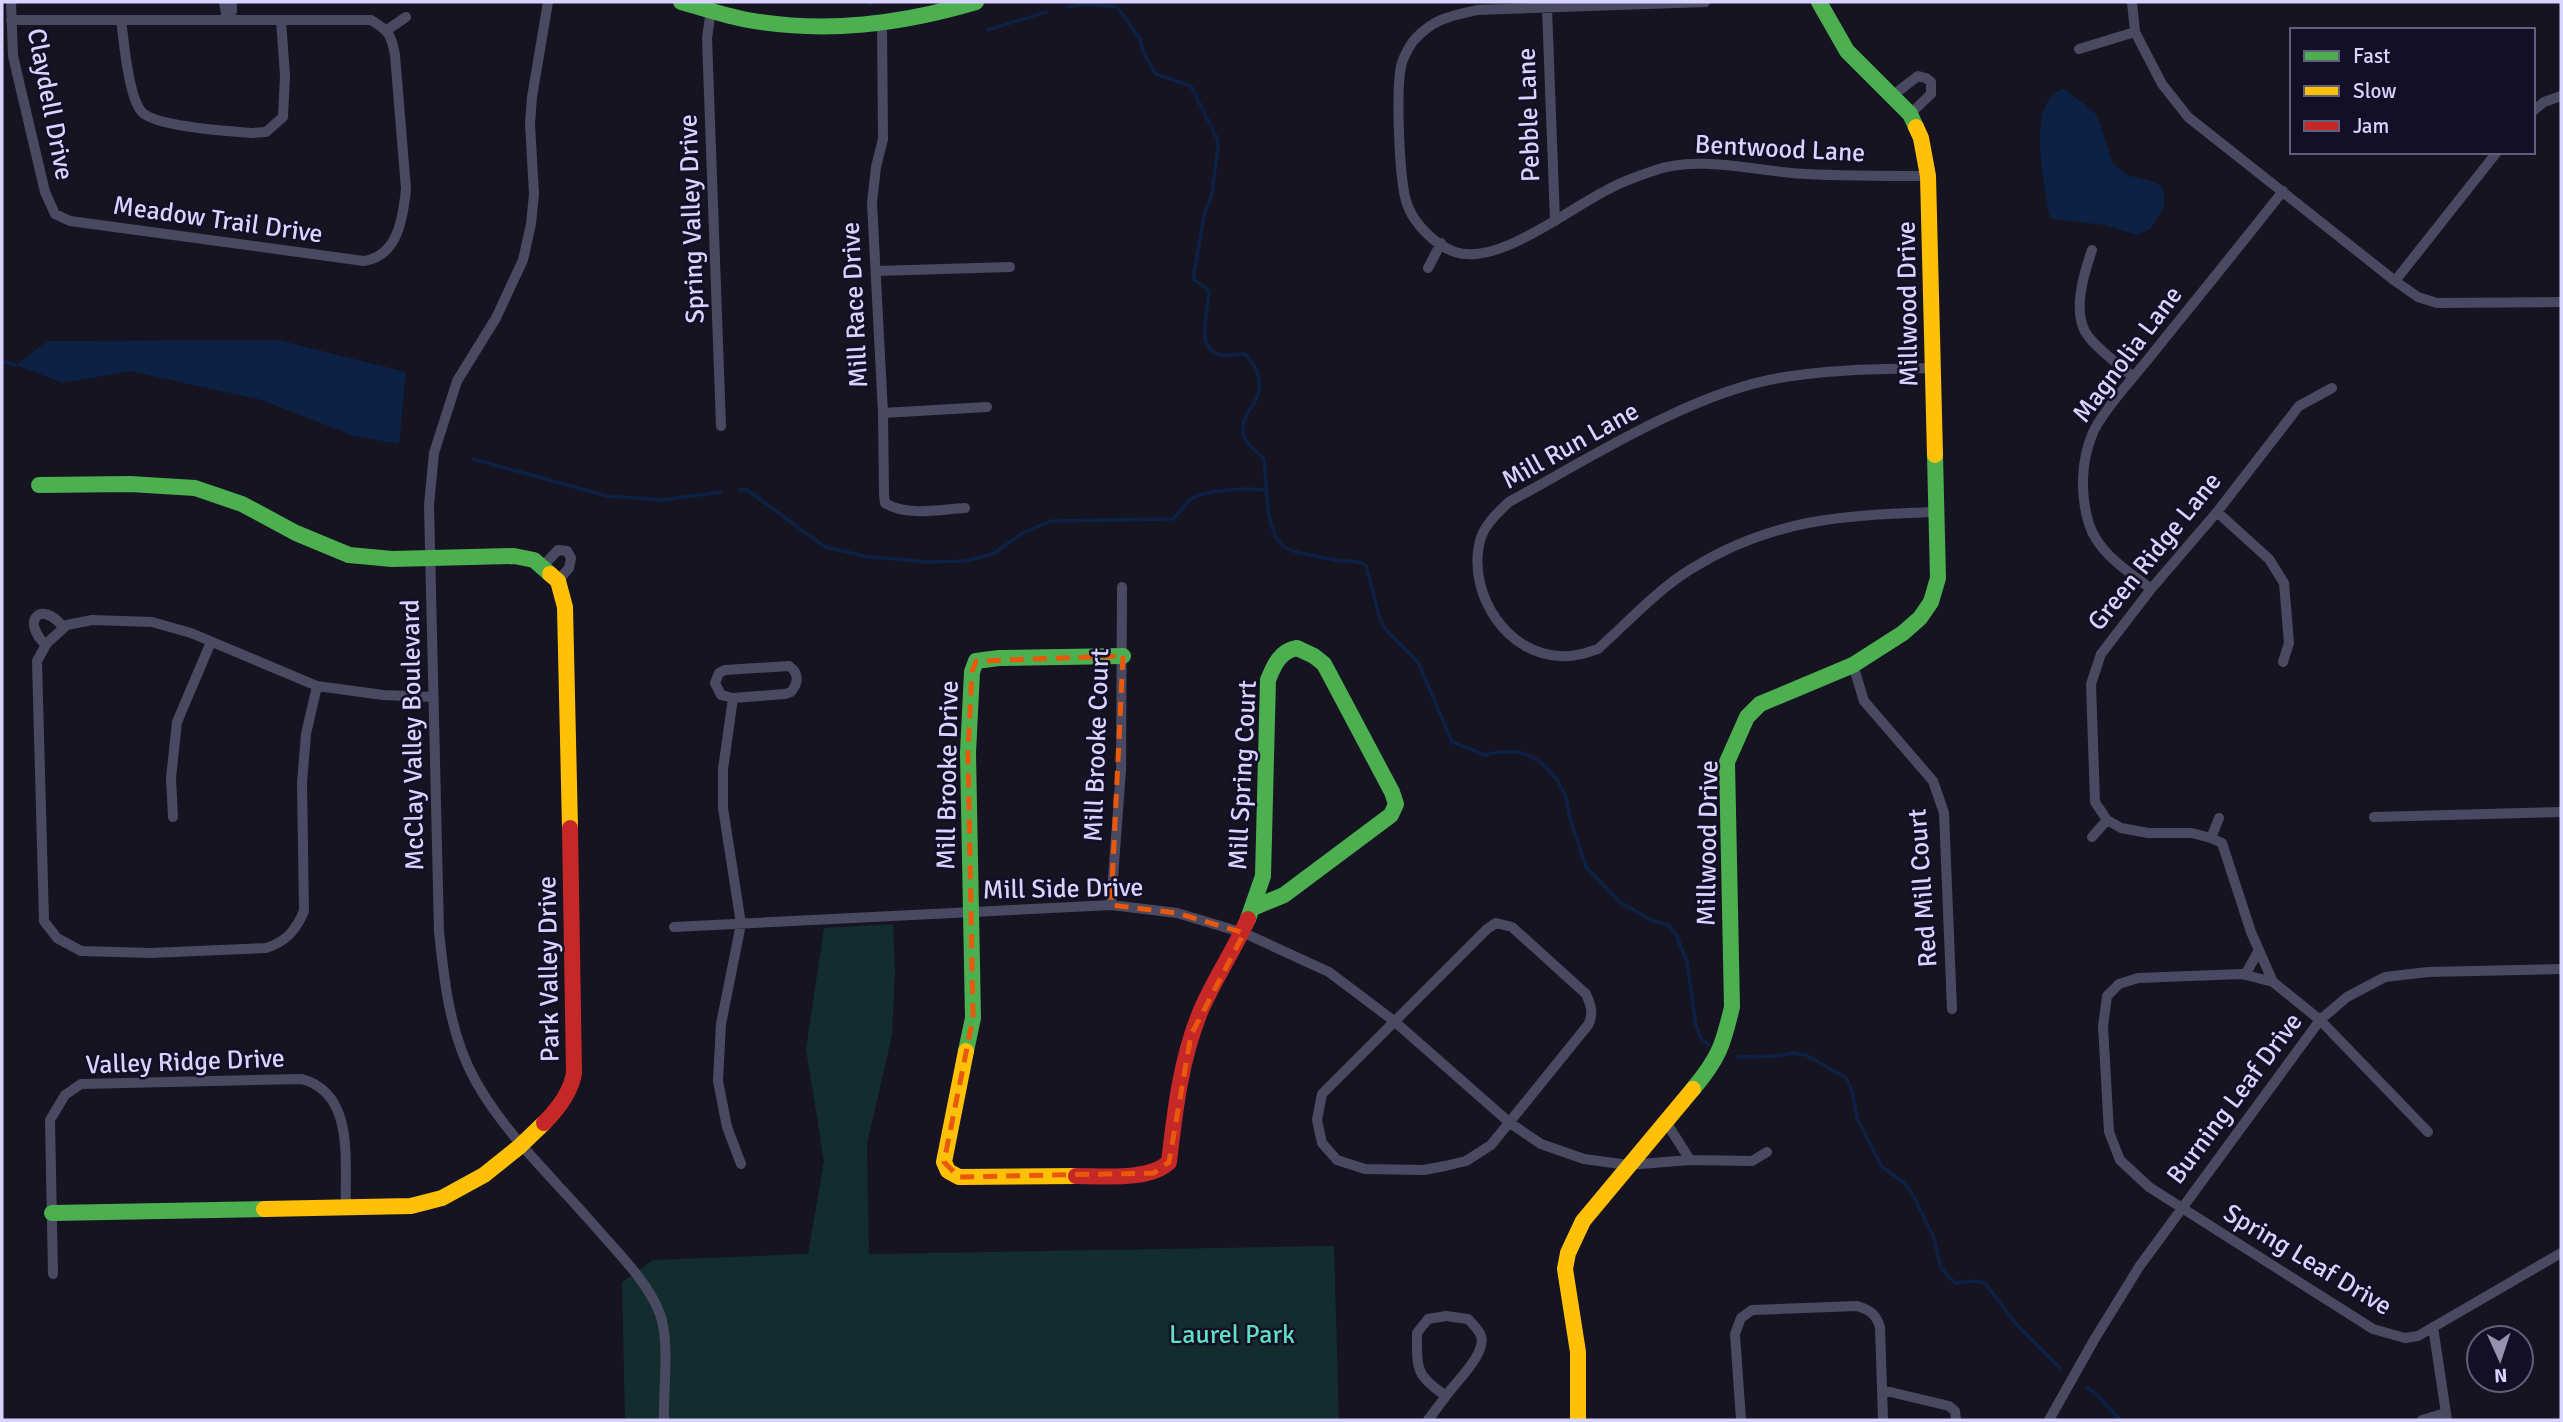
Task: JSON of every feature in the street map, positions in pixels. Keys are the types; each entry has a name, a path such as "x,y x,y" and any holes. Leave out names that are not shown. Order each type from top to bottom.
{"street":[{"name":"Claydell Drive","path":"10,2 13,56 45,192 55,214"},
{"path":"224,2 228,19"},
{"path":"228,19 232,2"},
{"name":"McClay Valley Boulevard","path":"548,2 535,69 531,110 534,169 531,224 523,260 510,291 457,381 434,453 429,505 439,930 444,981 455,1030 474,1079 499,1116 628,1265 652,1298 664,1331 664,1420"},
{"path":"681,2 746,20 807,28 882,24 921,18 967,3"},
{"name":"Bentwood Lane","path":"1705,2 1477,10 1440,18 1414,40 1401,65 1399,95 1403,182 1407,204 1416,221 1427,233 1454,252 1493,251 1555,221 1609,188 1657,169 1697,164 1804,174 1928,176"},
{"name":"Millwood Drive","path":"1578,1420 1578,1352 1565,1269 1568,1253 1583,1221 1714,1064 1723,1045 1732,1007 1727,762 1738,733 1747,717 1760,704 1853,665 1903,633 1920,618 1931,602 1938,578 1928,176 1921,138 1910,114 1847,51 1819,2"},
{"path":"2132,2 2135,32 2162,84 2188,117 2395,281 2418,297 2437,303 2561,302"},
{"name":"Pebble Lane","path":"1547,8 1555,221"},
{"name":"Spring Valley Drive","path":"711,10 707,38 721,426"},
{"path":"11,20 356,19 371,20 389,34 406,17"},
{"path":"121,20 127,65 141,112 159,122 252,133 266,132 284,117 285,76 281,20"},
{"name":"Mill Race Drive","path":"882,24 883,139 872,196 885,503 893,508 906,510 965,508"},
{"path":"2079,49 2135,32"},
{"name":"Meadow Trail Drive","path":"55,214 70,221 95,225 364,261 376,259 393,243 406,189 389,34"},
{"path":"1892,96 1917,76 1931,82 1931,94 1910,114"},
{"path":"2535,109 2544,102 2561,96"},
{"path":"2395,281 2493,157"},
{"name":"Magnolia Lane","path":"2151,589 2110,557 2095,537 2089,524 2084,496 2083,462 2093,432 2133,377 2283,191"},
{"path":"1428,268 1441,243"},
{"path":"2092,250 2082,280 2081,320 2087,336 2133,377"},
{"path":"876,271 1010,267"},
{"name":"Mill Run Lane","path":"1933,368 1843,369 1776,378 1722,394 1668,417 1509,502 1490,520 1479,543 1478,580 1500,625 1516,641 1542,653 1561,656 1581,654 1598,649 1690,570 1762,534 1809,521 1872,514 1938,512"},
{"name":"Green Ridge Lane","path":"2107,820 2095,802 2091,684 2101,653 2217,512 2299,406 2332,388"},
{"path":"883,413 986,407"},
{"path":"39,485 130,484 195,488 242,504 296,533 349,555 392,559 514,556 534,560 558,581"},
{"path":"2217,512 2269,559 2284,583 2289,643 2283,662"},
{"name":"Park Valley Drive","path":"52,1213 411,1206 452,1195 487,1173 561,1107 573,1083 575,1067 565,607 558,581 569,568 571,558 567,551 558,550 543,566"},
{"name":"Mill Brooke Court","path":"1111,905 1121,770 1122,587"},
{"path":"46,645 33,630 32,622 36,616 42,613 50,614 63,627"},
{"path":"317,686 306,734 302,783 304,911 298,926 291,934 266,948 151,953 81,951 57,937 44,921 37,661 46,645 63,627 92,620 152,622 191,633 317,686 383,695 433,697"},
{"path":"173,817 171,778 177,722 211,642"},
{"name":"Mill Spring Court","path":"971,912 973,1018 944,1163 948,1171 959,1177 1134,1175 1162,1169 1169,1161 1177,1097 1191,1035 1202,1006 1244,933 1255,907 1263,876 1268,680 1279,655 1290,648 1299,648 1308,651 1324,664 1396,804 1391,815 1284,895 1255,907"},
{"name":"Mill Brooke Drive","path":"971,912 968,753 972,672 976,660 1122,656"},
{"name":"Red Mill Court","path":"1853,665 1864,701 1933,781 1944,813 1952,1009"},
{"path":"789,666 796,673 796,685 791,692 733,698 721,695 715,683 725,670 789,666"},
{"path":"733,698 723,769 723,808 741,924 721,1024 718,1081 727,1127 741,1164"},
{"path":"2374,817 2561,812"},
{"path":"2211,838 2219,818"},
{"path":"2092,837 2107,820 2121,828 2135,831 2192,834 2211,838 2222,844 2273,982"},
{"name":"Mill Side Drive","path":"674,927 1111,905 1177,913 1244,933 1329,972 1394,1021 1510,1123 1541,1144 1584,1159 1628,1166 1690,1160 1752,1161 1767,1152"},
{"path":"1496,923 1512,927 1586,994 1592,1017 1510,1123 1482,1150 1466,1161 1424,1170 1365,1169 1336,1160 1322,1143 1317,1120 1322,1094 1496,923"},
{"path":"2259,950 2245,975 2273,982 2320,1020 2428,1132"},
{"name":"Burning Leaf Drive","path":"2049,1420 2139,1266 2320,1020 2347,997 2385,977 2428,972 2561,969"},
{"name":"Spring Leaf Drive","path":"2245,975 2138,978 2119,984 2107,996 2103,1026 2109,1132 2120,1160 2149,1187 2373,1329 2405,1338 2418,1336 2561,1253"},
{"name":"Valley Ridge Drive","path":"54,1274 50,1120 65,1095 81,1084 302,1079 314,1082 325,1089 338,1106 343,1124 346,1208"},
{"path":"1666,1122 1690,1160"},
{"path":"1741,1420 1735,1334 1741,1318 1752,1310 1857,1306 1869,1310 1877,1318 1880,1328 1884,1420"},
{"path":"1427,1420 1478,1356 1482,1345 1481,1336 1468,1318 1446,1316 1427,1319 1417,1333 1420,1374 1428,1384 1446,1396"},
{"path":"2421,1420 2447,1417 2433,1327"},
{"path":"1882,1390 1949,1406 1955,1411 1955,1420"}],"highlighted area":[{"path":"1123,656 1111,905 1177,913 1244,933 1191,1035 1169,1162 1154,1173 959,1177 944,1162 973,1018 968,753 972,672 976,661"}],"green space":[{"name":"Laurel Park","path":"893,924 895,972 892,1035 867,1144 869,1254 1334,1246 1339,1420 625,1420 622,1282 653,1260 808,1254 824,1161 806,1049 824,928"}],"water":[{"path":"2064,89 2097,115 2113,164 2127,175 2155,182 2162,187 2165,201 2163,209 2150,229 2137,235 2104,225 2052,219 2041,165 2041,126 2044,109 2052,96"},
{"path":"278,340 406,372 399,444 354,436 262,400 130,371 63,383 16,365 48,341"}],"waterway":[{"path":"1067,7 1085,4 1117,7 1140,39 1144,54 1156,74 1191,86 1218,140 1211,198 1205,211 1193,279 1209,292 1205,330 1208,346 1213,352 1222,355 1245,354 1257,372 1259,392 1247,414 1243,429 1247,442 1264,459 1270,520 1279,541 1286,548 1297,552 1366,565 1385,629 1418,662 1452,742 1485,755 1519,752 1545,766 1558,781 1566,797 1570,819 1586,867 1620,902 1651,920 1668,925 1676,934 1687,962 1696,1025 1701,1039 1709,1045"},
{"path":"988,30 1046,12"},
{"path":"2,361 16,365"},
{"path":"473,459 607,496 662,500 721,492"},
{"path":"740,490 746,489 825,547 864,556 927,562 964,561 993,554 1023,533 1051,521 1173,519 1188,502 1199,495 1230,490 1267,491"},
{"path":"1737,1057 1791,1053 1806,1055 1846,1078 1852,1090 1857,1118 1882,1167 1911,1191 1934,1238 1941,1268 1955,1283 1985,1283 2015,1323 2060,1368"},
{"path":"2087,1387 2120,1420"}],"traffic: fast":[{"path":"681,2 748,20 806,26 891,21 976,2"},
{"path":"1819,2 1847,51 1910,114 1916,127"},
{"path":"1693,1089 1719,1051 1732,1007 1727,762 1747,717 1760,704 1853,665 1903,633 1920,618 1931,602 1938,578 1935,455"},
{"path":"39,485 130,484 195,488 242,504 296,533 349,555 392,559 514,556 534,560 550,574"},
{"path":"1248,919 1263,876 1268,680 1282,655 1297,648 1324,664 1396,804 1391,815 1284,895 1255,907"},
{"path":"966,1051 973,1018 968,753 972,672 976,661 999,658 1123,656"},
{"path":"52,1213 264,1209"}],"traffic: slow":[{"path":"1916,127 1921,138 1928,176 1935,455"},
{"path":"550,574 558,581 565,607 570,828"},
{"path":"966,1051 944,1162 948,1171 959,1177 1076,1176"},
{"path":"1578,1420 1578,1352 1565,1269 1568,1253 1583,1221 1693,1089"},
{"path":"264,1209 411,1206 442,1198 484,1175 544,1123"}],"traffic: jam":[{"path":"544,1123 563,1100 574,1073 570,828"},
{"path":"1076,1176 1138,1175 1161,1168 1169,1162 1180,1084 1194,1028 1206,998 1248,919"}]}
